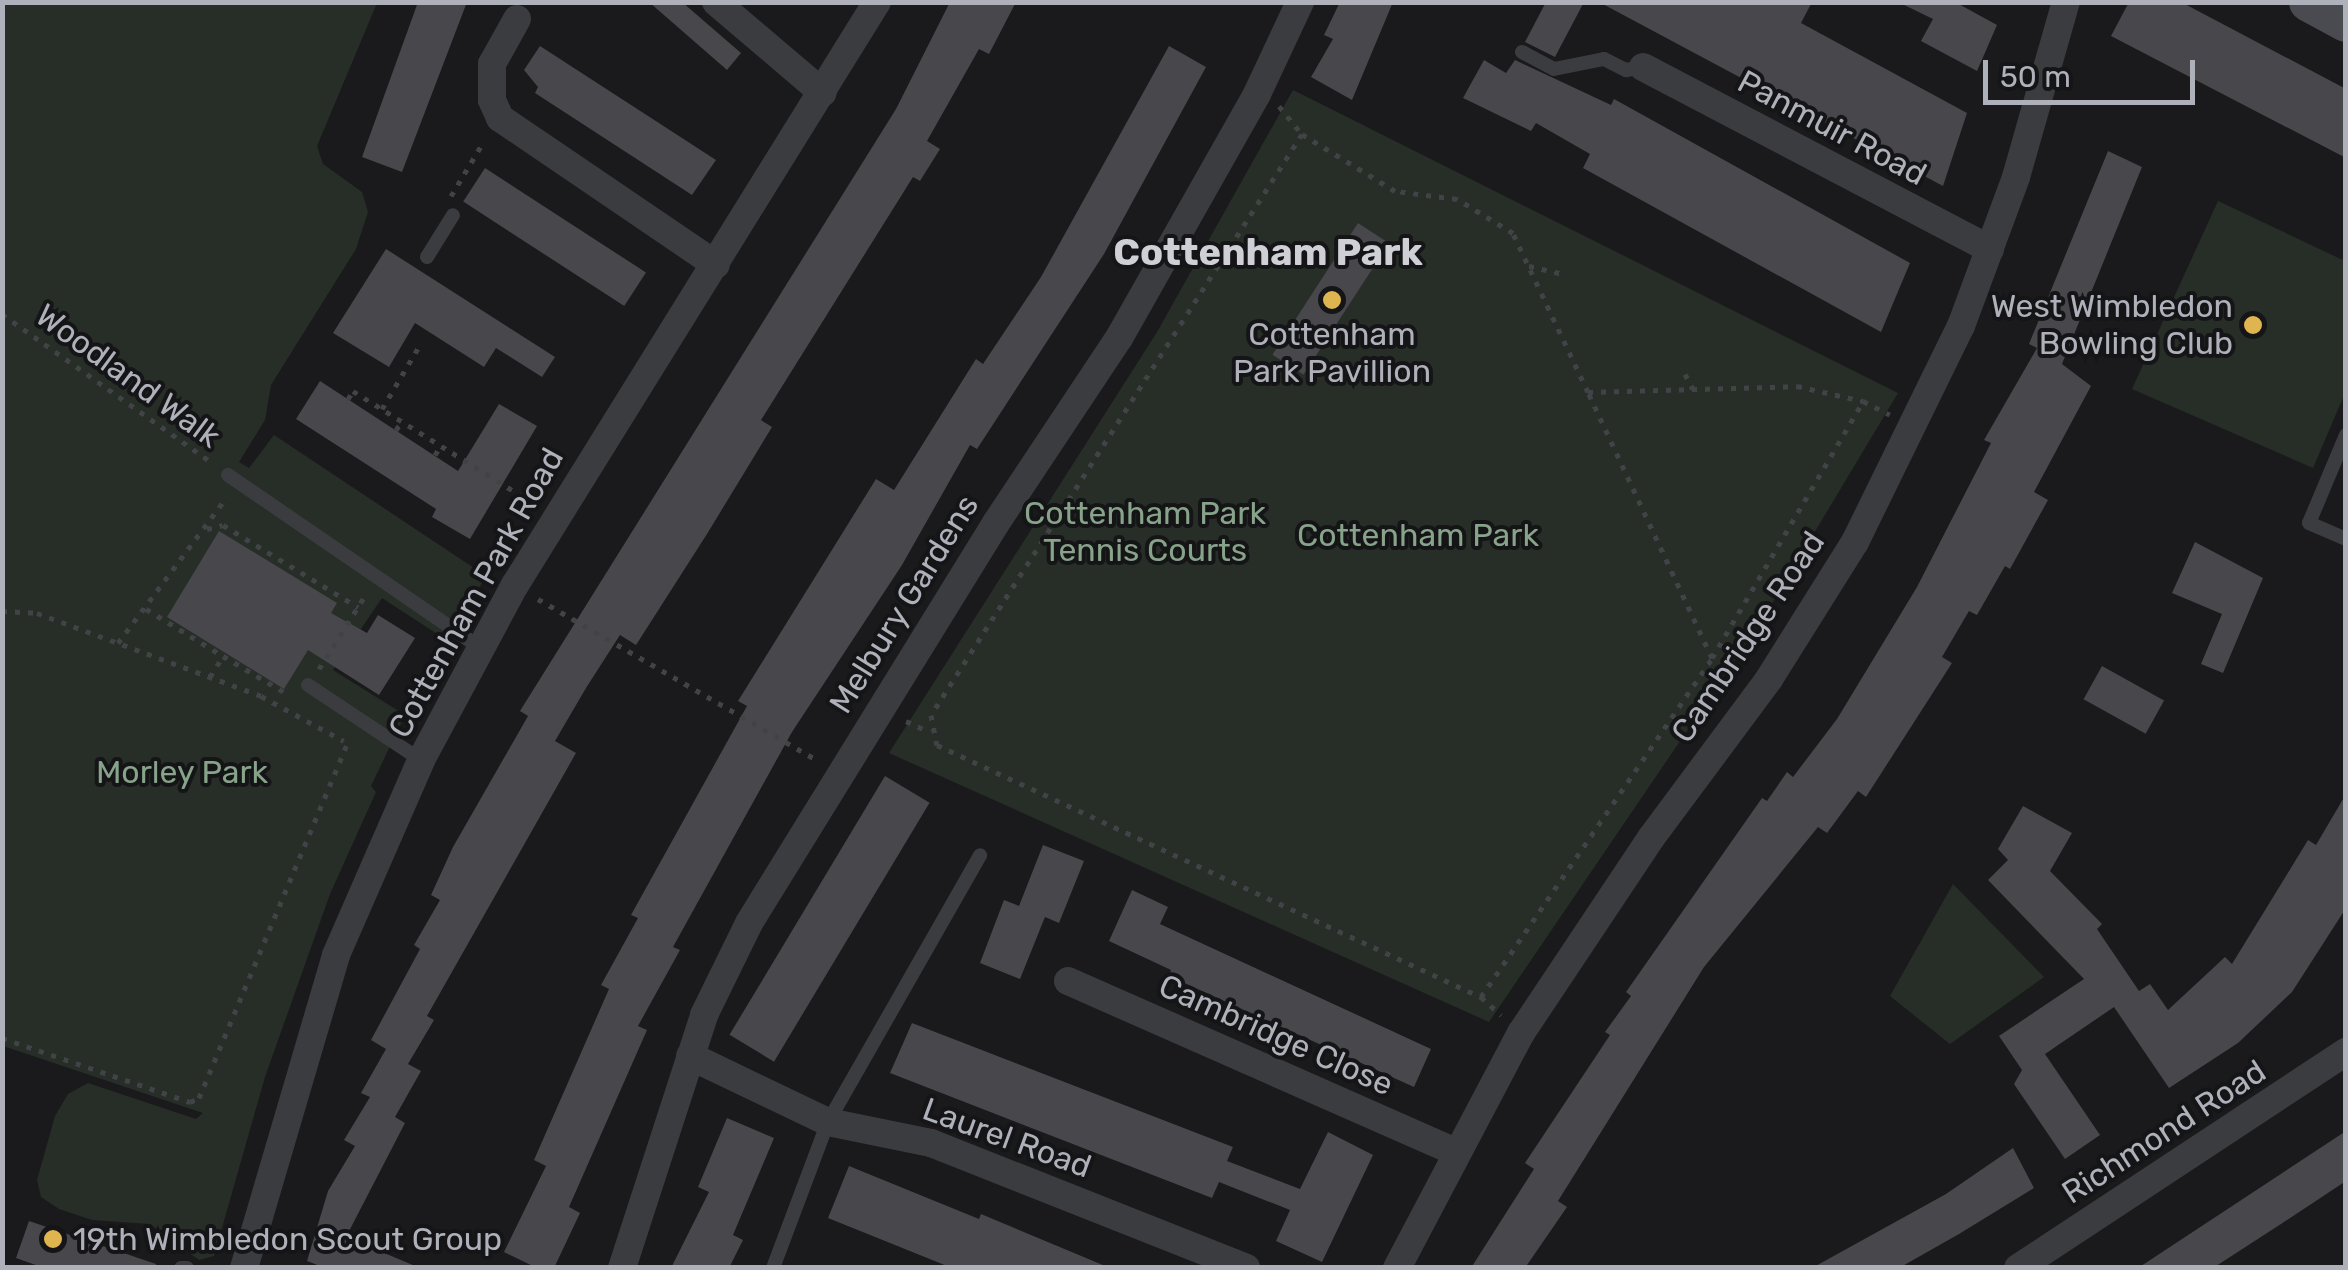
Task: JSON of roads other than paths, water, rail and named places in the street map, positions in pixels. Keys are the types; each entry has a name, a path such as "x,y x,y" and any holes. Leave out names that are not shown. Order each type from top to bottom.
{"street":[{"path":"716,2 824,93"},
{"name":"Cottenham Park Road","path":"244,1268 336,956 421,760 515,585 877,2"},
{"name":"Melbury Gardens","path":"622,1268 690,1056 749,923 839,772 1119,338 1222,158 1300,2"},
{"name":"Cambridge Road","path":"1396,1268 1455,1152 1599,914 1810,619 1916,423 1990,249 2066,2"},
{"path":"516,18 492,64 492,100 500,118 716,265"},
{"name":"Panmuir Road","path":"1643,67 1990,249"},
{"name":"Cambridge Close","path":"1068,981 1455,1152"},
{"name":"Richmond Road","path":"2018,1268 2346,1052"},
{"name":"Laurel Road","path":"690,1056 828,1122 931,1143 1202,1260 1246,1268"}],"lane":[{"path":"1522,52 1554,69 1604,59 1626,70 1643,67"},
{"path":"427,258 453,215"},
{"path":"2346,434 2308,524 2346,539"},
{"path":"233,478 481,648"},
{"path":"308,685 381,729 421,760"},
{"path":"773,1268 828,1122 980,855"}],"place":[{"name":"Cottenham Park Pavillion","path":"1332,300"},
{"name":"West Wimbledon Bowling Club","path":"2253,325"},
{"name":"19th Wimbledon Scout Group","path":"53,1239"}],"district":[{"name":"Cottenham Park","path":"1268,253"}],"park label":[{"name":"Cottenham Park Tennis Courts","path":"1145,532"},
{"name":"Morley Park","path":"182,772"}]}
